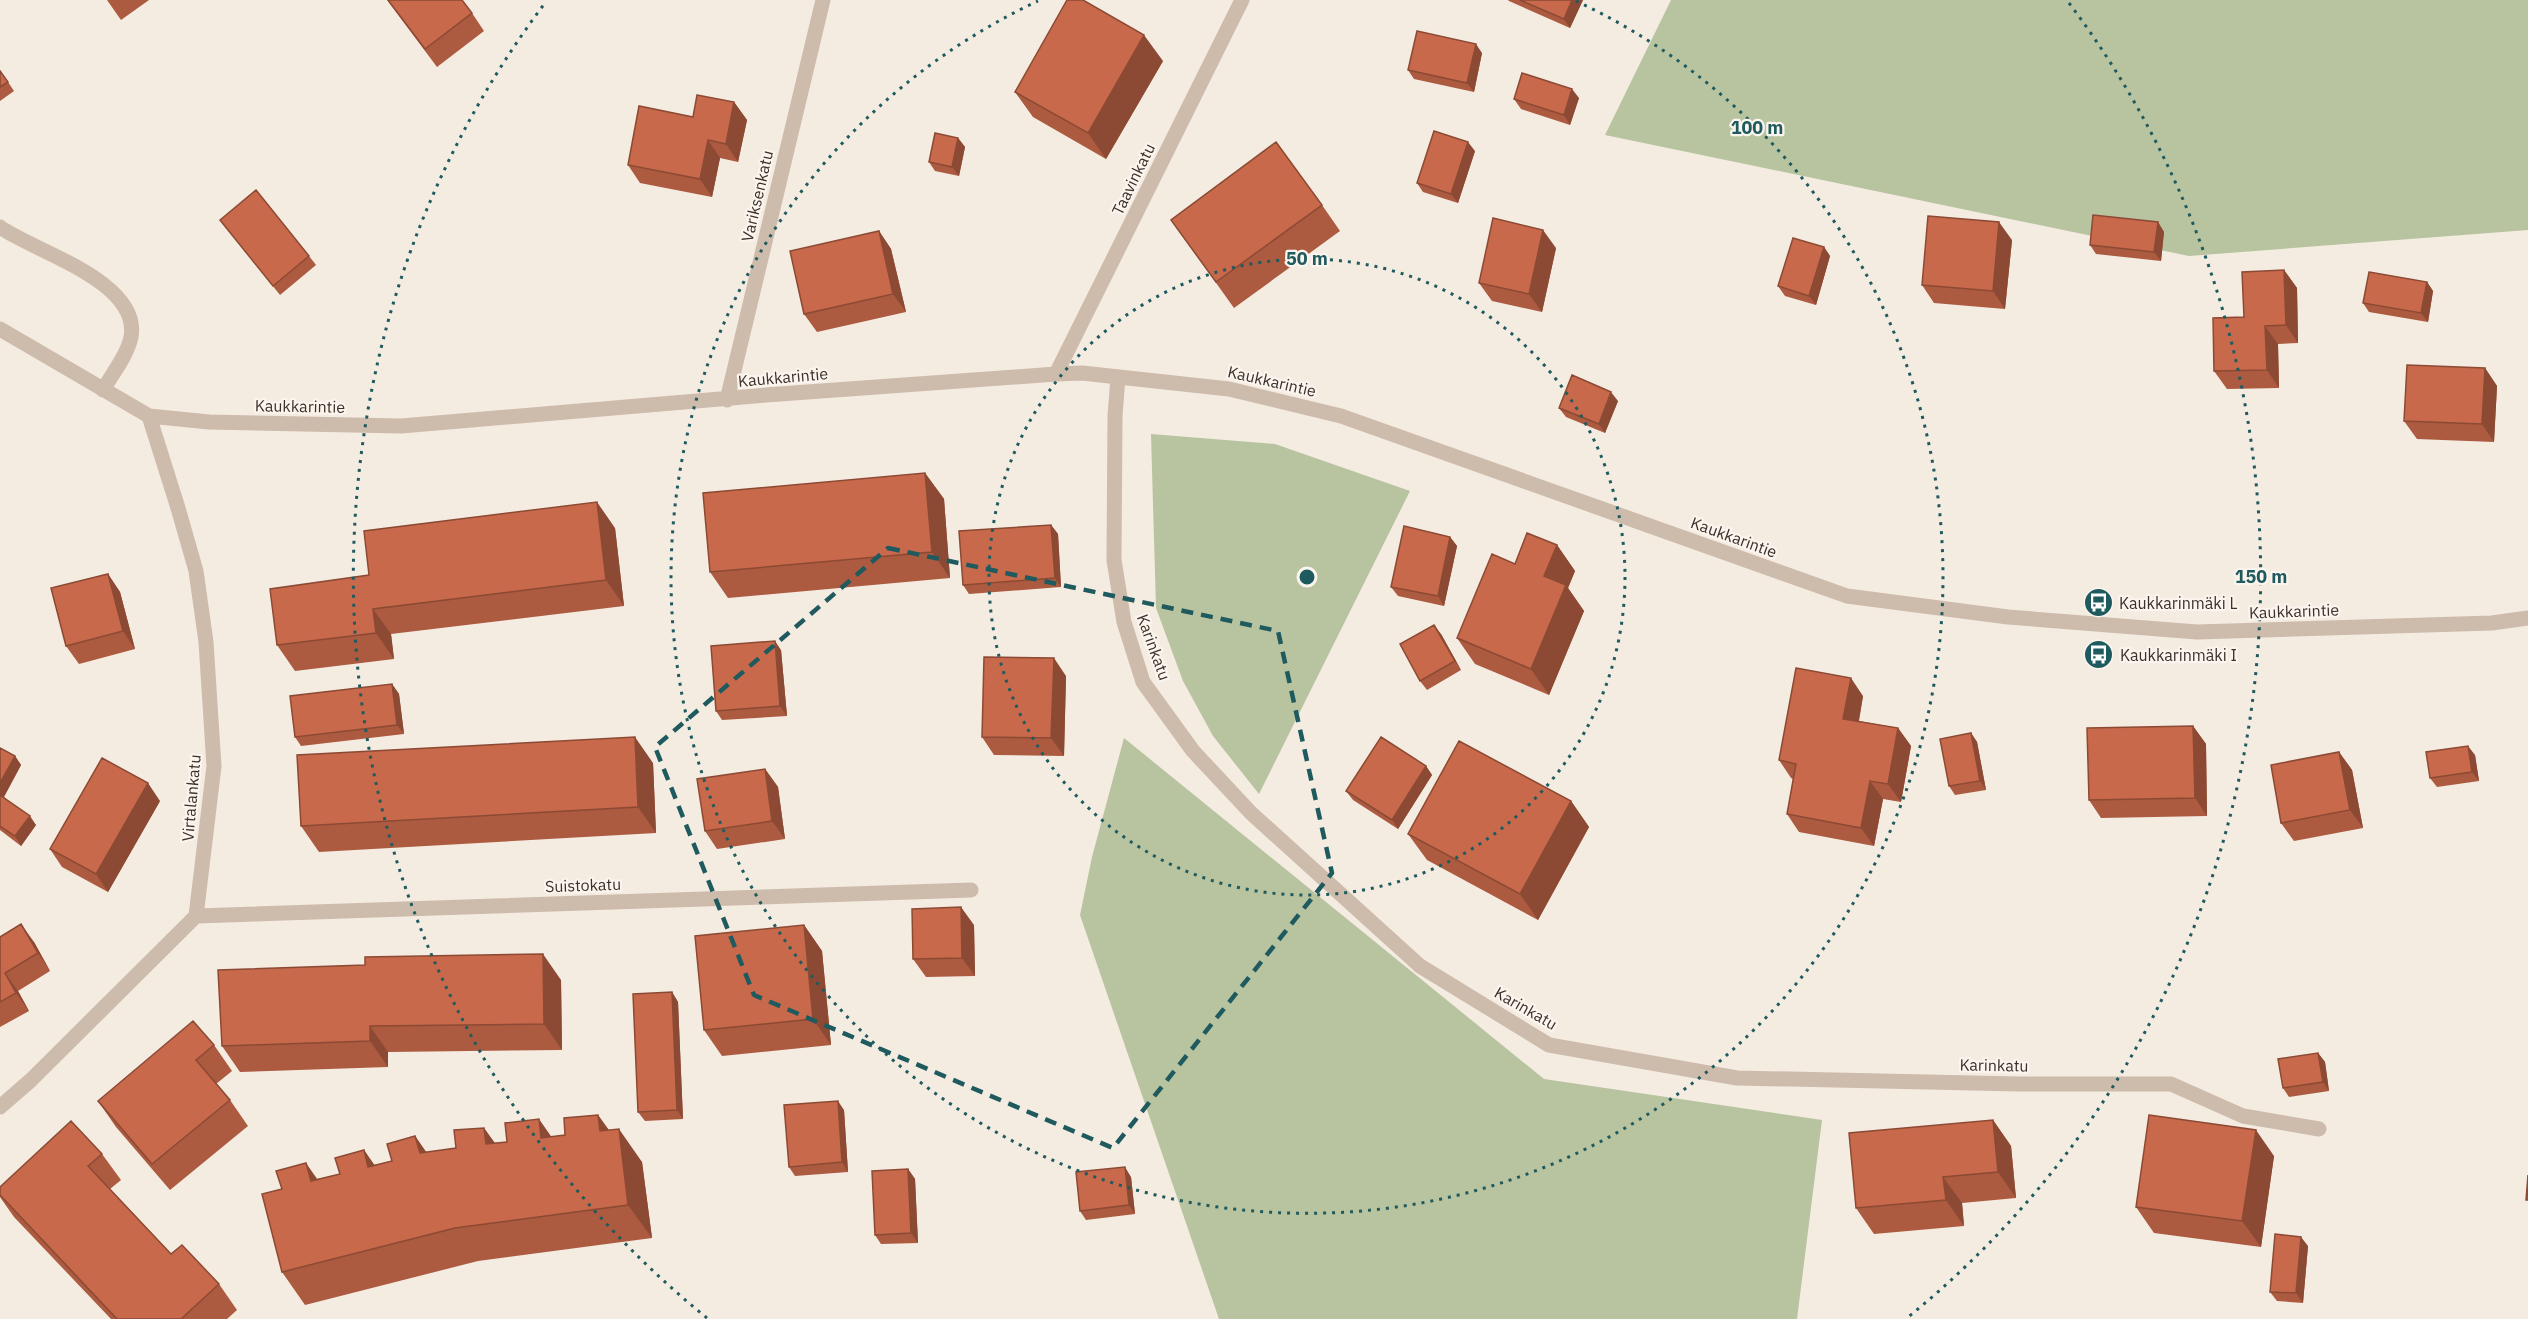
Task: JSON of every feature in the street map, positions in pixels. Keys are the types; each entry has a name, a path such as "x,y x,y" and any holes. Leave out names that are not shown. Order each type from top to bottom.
{"street":[{"name":"Variksenkatu","path":"727,400 823,0"},
{"name":"Taavinkatu","path":"1056,374 1242,0"},
{"path":"0,227 79,266 117,298 129,315 131,336 126,352 102,390"},
{"name":"Kaukkarintie","path":"0,329 148,416 209,422 401,426 1082,373 1229,389 1341,416 1847,596 2008,617 2198,632 2492,623 2528,618"},
{"name":"Karinkatu","path":"1118,377 1115,416 1114,560 1124,622 1143,682 1193,751 1251,813 1420,966 1549,1045 1737,1078 2019,1084 2172,1084 2243,1116 2319,1129"},
{"name":"Virtalankatu","path":"148,416 196,571 206,642 214,766 196,916"},
{"name":"Suistokatu","path":"196,916 971,890"},
{"path":"0,1107 31,1080 196,916"}],"highlighted area":[{"path":"888,548 1278,631 1332,873 1113,1148 754,995 655,747"}],"green space":[{"path":"1671,0 2528,0 2528,230 2189,256 1605,135"},
{"path":"1151,434 1275,444 1410,491 1259,794 1213,736 1183,681 1156,608"},
{"path":"1124,738 1544,1079 1822,1120 1797,1319 1219,1319 1080,915 1092,857"}],"building":[{"path":"388,0 462,0 472,13 425,49"},
{"path":"1067,0 1083,0 1144,35 1088,133 1015,92"},
{"path":"1520,0 1572,0 1564,19"},
{"path":"1417,31 1476,44 1467,83 1408,70"},
{"path":"0,71 8,82 0,87"},
{"path":"1522,73 1572,89 1564,115 1514,99"},
{"path":"697,95 734,102 726,144 708,140 700,179 628,165 639,106 693,117"},
{"path":"1434,131 1468,142 1451,194 1417,183"},
{"path":"935,133 958,138 952,167 929,162"},
{"path":"1276,142 1322,205 1216,282 1171,220"},
{"path":"256,190 309,256 273,286 220,220"},
{"path":"2093,215 2158,222 2154,252 2090,245"},
{"path":"1928,216 1999,222 1993,291 1922,285"},
{"path":"1493,218 1543,230 1529,294 1479,283"},
{"path":"879,231 893,294 804,314 790,251"},
{"path":"1793,238 1824,247 1809,296 1778,286"},
{"path":"2284,270 2286,325 2265,326 2267,370 2214,371 2213,318 2244,317 2242,272"},
{"path":"2369,272 2427,282 2421,313 2363,303"},
{"path":"2407,365 2485,368 2482,424 2404,421"},
{"path":"1572,375 1611,392 1599,424 1559,408"},
{"path":"925,473 932,552 710,572 703,493"},
{"path":"597,502 606,580 373,609 376,633 277,645 270,589 369,575 364,531"},
{"path":"1051,525 1055,578 963,585 959,531"},
{"path":"1404,526 1450,537 1438,596 1391,587"},
{"path":"1527,533 1557,545 1544,576 1566,585 1531,669 1457,638 1492,554 1515,564"},
{"path":"108,574 123,631 66,646 51,588"},
{"path":"1434,625 1455,661 1420,681 1400,644"},
{"path":"775,641 780,706 716,711 711,646"},
{"path":"984,657 1054,658 1051,738 982,737"},
{"path":"1796,668 1851,678 1843,719 1898,728 1888,784 1870,781 1861,828 1787,814 1796,764 1779,760"},
{"path":"392,684 397,725 295,737 290,696"},
{"path":"2193,726 2195,798 2089,800 2087,728"},
{"path":"1971,733 1980,781 1949,786 1940,739"},
{"path":"635,737 638,807 301,826 297,755"},
{"path":"1381,737 1426,766 1392,820 1346,791"},
{"path":"1459,741 1571,801 1520,894 1408,834"},
{"path":"2468,746 2472,772 2430,778 2426,752"},
{"path":"0,748 15,756 0,783"},
{"path":"2339,752 2350,810 2281,823 2271,765"},
{"path":"102,758 148,783 96,874 50,849"},
{"path":"765,769 772,821 705,831 697,779"},
{"path":"0,795 30,816 15,836 0,826"},
{"path":"961,907 962,958 913,959 912,909"},
{"path":"21,924 38,953 5,973 16,993 0,1002 0,937"},
{"path":"804,925 813,1019 704,1030 695,936"},
{"path":"543,954 544,1024 370,1026 370,1041 222,1046 218,970 365,965 365,957"},
{"path":"672,992 677,1110 638,1112 633,994"},
{"path":"193,1021 214,1045 196,1060 230,1100 152,1164 98,1101"},
{"path":"2318,1053 2323,1082 2283,1088 2278,1059"},
{"path":"838,1101 842,1162 789,1167 784,1105"},
{"path":"598,1115 600,1131 619,1129 628,1205 455,1228 282,1272 262,1194 282,1189 276,1171 306,1163 311,1181 340,1174 335,1158 364,1150 368,1167 392,1161 387,1144 415,1136 420,1153 456,1148 454,1130 484,1128 486,1144 507,1142 505,1123 539,1119 541,1138 565,1135 564,1118"},
{"path":"2149,1115 2256,1130 2242,1221 2136,1207"},
{"path":"1993,1120 1998,1172 1943,1177 1946,1200 1856,1208 1849,1133"},
{"path":"71,1121 102,1154 88,1166 171,1254 182,1245 219,1284 181,1319 117,1319 0,1195 0,1187"},
{"path":"1125,1167 1129,1205 1080,1211 1076,1172"},
{"path":"908,1169 911,1233 875,1235 872,1171"},
{"path":"2528,1175 2528,1200 2526,1200"},
{"path":"2275,1234 2301,1237 2296,1293 2270,1292"}],"place":[{"name":"Kaukkarinmäki L","path":"2098,603"},
{"name":"Kaukkarinmäki I","path":"2099,655"}]}
